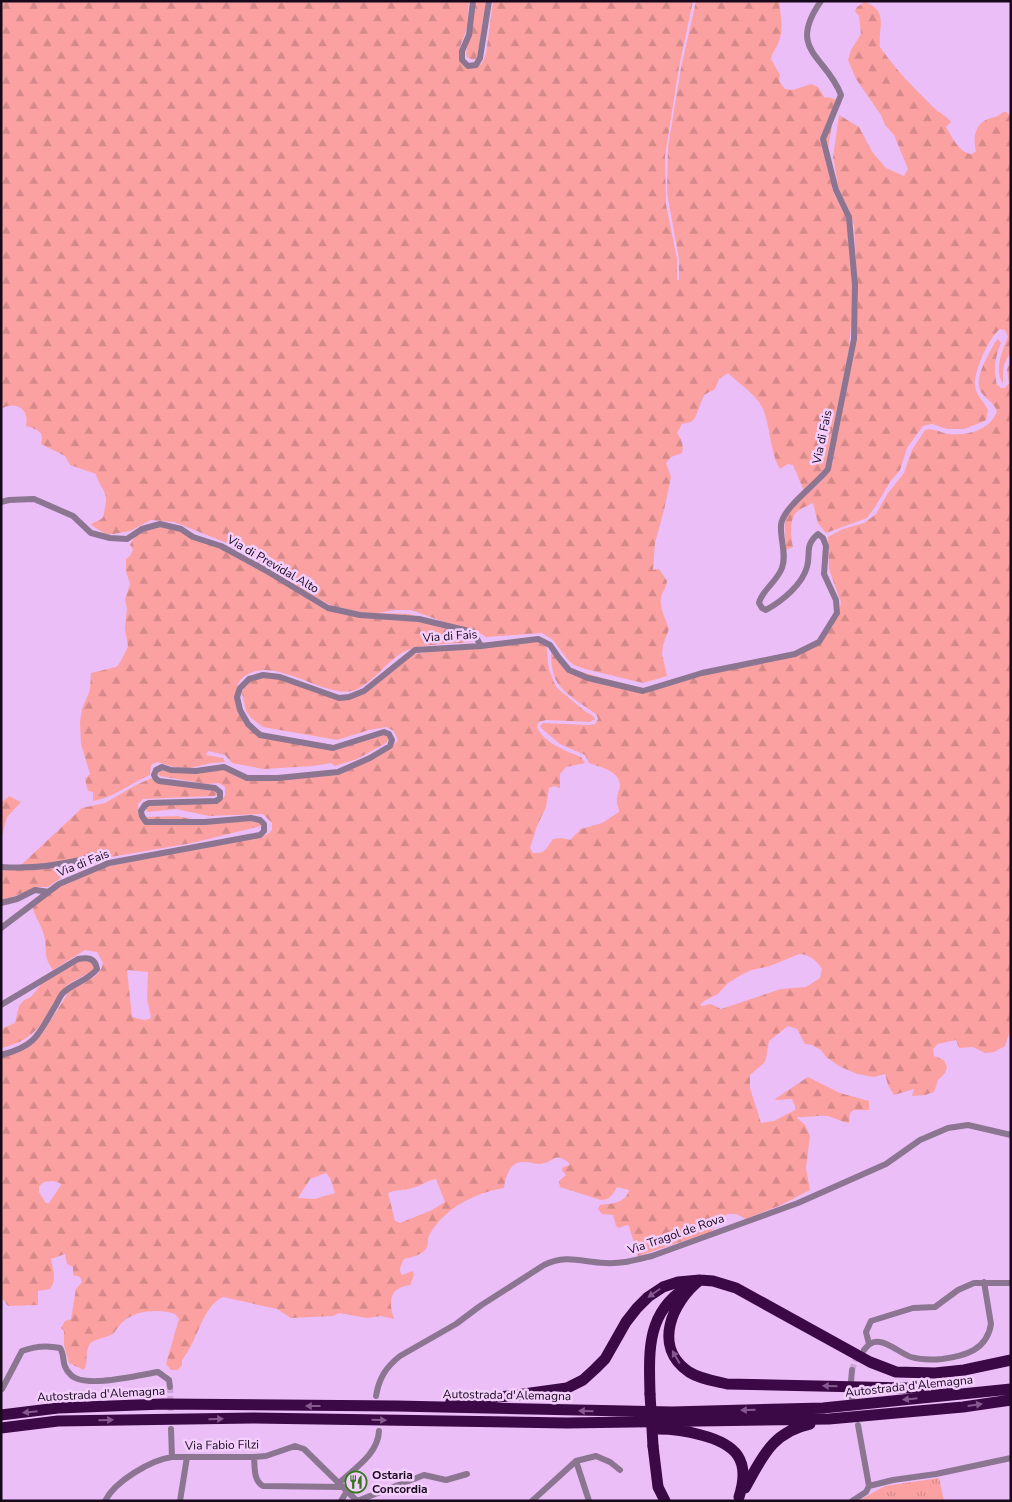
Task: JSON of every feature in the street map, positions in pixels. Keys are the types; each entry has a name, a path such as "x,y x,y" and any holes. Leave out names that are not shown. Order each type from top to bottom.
{"highway":[{"path":"397,1406 509,1396 567,1388 583,1380 600,1364 626,1322 648,1297 663,1287 678,1282 700,1280 713,1281 736,1288 870,1362 896,1372 936,1373 964,1370 1011,1360"},
{"path":"700,1280 679,1302 669,1330 669,1339 674,1355 680,1364 700,1377 727,1384 1006,1390"},
{"path":"664,1501 658,1487 653,1446 649,1347 653,1328 662,1311 675,1295 700,1280"},
{"name":"Autostrada d'Alemagna","path":"1,1415 58,1408 164,1404 397,1406 672,1412 823,1408 1006,1390"},
{"name":"Autostrada d'Alemagna","path":"1,1428 58,1421 252,1418 567,1424 829,1419 963,1407 1011,1400"},
{"path":"738,1499 764,1454 776,1440 799,1426 829,1419"},
{"path":"567,1424 607,1429 688,1431 722,1442 732,1448 740,1461 744,1478 738,1499"}],"street":[{"path":"473,1 469,35 462,51 462,60 468,66 476,65 480,58 489,1"},
{"name":"Via di Fais","path":"1,928 59,884 106,864 260,835 264,831 264,824 260,820 251,818 205,822 146,822 141,811 150,802 216,801 220,798 220,792 215,788 159,781 154,775 156,770 162,767 171,770 196,772 224,767 247,778 278,778 338,772 370,758 390,746 392,740 389,734 384,732 332,748 260,734 248,724 240,710 237,697 240,688 250,679 263,675 280,677 339,698 350,697 364,691 415,650 481,646 538,639 550,645 570,670 588,678 643,691 702,673 795,654 819,642 837,613 836,600 824,574 826,546 823,538 818,534 810,544 807,567 798,585 766,610 759,604 760,596 774,582 782,567 784,556 781,524 789,509 820,480 828,469 854,339 855,285 849,218 836,190 823,139 841,95 836,83 816,59 806,40 808,22 820,1"},
{"name":"Via di Previdal Alto","path":"1,502 34,499 73,516 91,532 110,538 127,539 142,529 160,524 180,529 193,537 221,546 328,608 360,615 419,619 473,632 481,646"},
{"path":"1,867 46,866 84,860 94,855 100,856 106,864"},
{"path":"1,902 17,899 35,890 49,892"},
{"path":"1,1005 78,959 91,958 96,963 97,969 91,976 76,983 63,994 37,1038 19,1051 1,1055"},
{"name":"Via Tragol de Rova","path":"376,1396 381,1376 392,1362 456,1324 480,1306 555,1260 563,1258 606,1263 628,1263 652,1256 798,1203 886,1164 920,1140 948,1128 968,1125 1011,1135"},
{"path":"984,1282 991,1324 990,1330 980,1347 973,1351 958,1357 923,1360 912,1357 882,1342 873,1342 866,1347 866,1332 871,1321 913,1308 935,1307 958,1290 974,1283 984,1282 1011,1283"},
{"path":"2,1389 22,1351 32,1347 44,1346 60,1348 62,1350 63,1364 72,1376 79,1380 92,1382 158,1372 169,1380 170,1387"},
{"path":"851,1382 852,1370"},
{"path":"852,1501 866,1492 869,1486 858,1425"},
{"path":"171,1429 172,1457"},
{"path":"341,1501 343,1487 371,1454 379,1439 379,1431"},
{"name":"Via Fabio Filzi","path":"105,1501 108,1495 122,1482 152,1462 172,1457 266,1456 295,1446 300,1447 343,1487"},
{"path":"254,1456 258,1484 263,1486 343,1487 357,1501 424,1475 446,1480 467,1474"},
{"path":"532,1501 576,1461 596,1456 610,1462 620,1470"},
{"path":"180,1501 187,1457"},
{"path":"869,1486 1011,1458"},
{"path":"576,1461 589,1501"}],"green space":[{"path":"1,1 469,1 467,26 459,57 460,62 473,68 478,67 482,63 486,54 493,1 693,1 679,67 665,156 666,204 677,259 677,280 679,280 679,259 667,193 668,147 681,68 696,1 779,1 781,31 771,59 780,75 779,81 785,89 793,90 811,84 818,87 825,98 828,97 836,100 828,149 833,192 845,214 849,227 853,302 849,348 827,464 825,469 804,491 793,465 788,464 780,469 773,452 766,417 759,402 728,373 719,379 715,389 704,395 695,418 691,422 682,424 677,433 683,450 682,453 671,457 666,463 671,477 655,543 653,570 659,569 667,581 661,601 669,629 662,654 667,676 643,683 585,669 574,665 568,660 553,640 542,633 486,637 478,632 411,610 395,610 371,614 334,607 304,591 232,545 174,522 151,520 130,531 114,534 106,534 91,525 103,517 106,505 104,491 96,474 70,465 65,456 41,444 41,433 26,426 26,415 20,408 11,405 1,409 1,217 3,215 1,212"},
{"path":"475,1 486,1 478,52 476,59 473,60 467,57 466,52 472,30"},
{"path":"865,2 877,10 880,15 880,47 912,85 933,107 951,122 946,127 964,151 972,154 976,151 976,132 983,122 1003,112 1011,116 1011,353 1005,364 1003,384 1000,379 999,367 1001,354 1008,337 1005,330 1000,329 987,347 979,364 975,380 977,392 988,410 986,420 964,429 947,429 932,424 923,426 907,448 900,470 867,518 826,533 818,523 813,503 801,509 793,517 791,535 793,547 786,550 785,522 788,514 800,500 822,481 832,465 854,349 858,302 854,226 850,212 839,190 833,157 839,115 859,127 873,153 886,168 904,176 908,169 894,135 885,125 881,115 856,79 848,60 851,50 861,34 859,16 855,11 857,7"},
{"path":"998,339 1001,343 997,353 995,369 997,385 1001,388 1005,388 1009,383 1007,369 1011,361 1011,1028 1005,1046 994,1052 985,1053 973,1047 959,1048 956,1040 938,1044 933,1049 934,1056 944,1060 947,1067 945,1073 938,1080 934,1092 912,1096 914,1089 894,1095 888,1085 885,1074 874,1077 857,1074 839,1066 826,1057 821,1050 812,1045 805,1044 797,1029 788,1026 769,1041 764,1063 750,1075 750,1088 761,1123 774,1121 795,1110 792,1099 775,1099 808,1077 840,1093 869,1101 869,1110 854,1110 850,1113 849,1123 828,1116 797,1118 805,1125 810,1136 806,1168 810,1190 781,1205 746,1219 736,1214 728,1214 722,1217 711,1232 638,1256 629,1226 619,1228 616,1226 613,1215 602,1214 598,1209 600,1205 613,1203 625,1198 629,1190 617,1187 609,1198 601,1200 560,1187 559,1181 566,1175 562,1170 563,1167 570,1165 560,1158 554,1158 540,1164 519,1162 515,1164 509,1170 504,1188 466,1200 442,1218 430,1233 425,1250 404,1259 402,1263 400,1269 402,1275 413,1271 414,1275 410,1285 398,1289 392,1296 391,1307 394,1319 381,1316 367,1318 339,1313 333,1316 291,1318 277,1309 223,1297 210,1308 205,1316 178,1370 171,1370 166,1364 179,1319 175,1314 156,1311 129,1317 111,1335 92,1342 87,1350 84,1370 69,1363 64,1345 64,1331 61,1328 65,1321 71,1319 76,1289 82,1282 80,1277 73,1275 73,1267 67,1264 65,1254 51,1259 54,1275 52,1286 50,1289 38,1291 38,1305 8,1306 1,1297 1,1055 42,1034 70,990 94,977 101,969 103,963 97,952 85,950 53,970 46,956 44,935 32,905 83,870 86,871 241,838 262,836 272,830 272,823 263,814 209,816 176,809 148,812 146,806 220,800 225,796 225,787 219,783 206,784 160,776 157,773 159,770 225,769 250,777 332,773 386,750 398,740 394,731 386,727 337,740 263,727 251,718 246,711 242,693 245,683 266,675 336,696 351,698 414,654 525,639 546,643 549,670 556,687 595,719 590,722 546,720 539,722 537,725 539,731 548,741 581,757 585,763 566,767 560,774 560,788 554,786 549,788 546,807 530,848 533,853 541,852 546,849 553,839 570,840 581,829 602,823 619,812 617,799 620,785 619,780 612,773 589,763 585,755 560,744 540,726 543,723 589,725 595,724 598,719 596,714 567,693 558,683 553,670 551,647 571,669 642,689 796,653 824,638 832,627 839,612 841,602 829,569 828,537 843,529 864,523 876,514 888,493 904,473 912,450 925,430 949,434 971,433 984,427 994,418 997,411 981,392 979,380 980,373","holes":["799,954 812,958 822,969 820,978 806,987 781,989 721,1009 711,1004 700,1005 718,994 728,983 743,974 770,966","127,970 148,972 147,999 151,1017 144,1020 132,1017","326,1173 330,1178 335,1193 315,1199 298,1198 310,1179","436,1179 445,1202 432,1210 400,1223 395,1221 388,1193 415,1187","53,1181 61,1185 49,1203 46,1203 39,1192 39,1186 44,1182"]},
{"path":"152,524 192,533 334,611 409,614 473,632 475,639 470,642 424,646 407,650 371,680 352,691 342,692 267,670 250,673 239,682 237,696 241,715 256,729 266,734 334,745 386,733 389,740 386,743 357,759 335,766 331,763 264,769 232,763 225,755 208,751 206,755 223,758 225,762 190,768 174,767 157,762 151,765 150,775 115,794 93,801 93,792 88,791 85,779 90,774 81,744 80,722 82,709 90,690 91,673 116,667 128,646 125,629 127,608 125,600 130,584 126,571 126,559 133,550 130,545 136,534"},
{"path":"152,778 213,789 218,794 214,796 143,799 138,804 139,815 144,817 177,816 201,821 256,820 261,822 261,826 192,843 105,858 101,853 98,853 72,860 19,867 82,808 105,803"},
{"path":"9,796 21,802 7,817 1,839 1,803"},
{"path":"93,858 99,859 76,867 48,887 39,887 1,901 1,870"},
{"path":"88,956 96,967 66,986 47,1017 33,1033 14,1044 1,1048 1,1029 15,1023 19,1006 24,1000 31,997 43,982"},
{"path":"939,1478 944,1501 858,1501 885,1486"}],"tunnel":[{"path":"852,1370 860,1353"},
{"path":"170,1387 171,1420"}],"place":[{"name":"Ostaria Concordia","path":"356,1482"}]}
